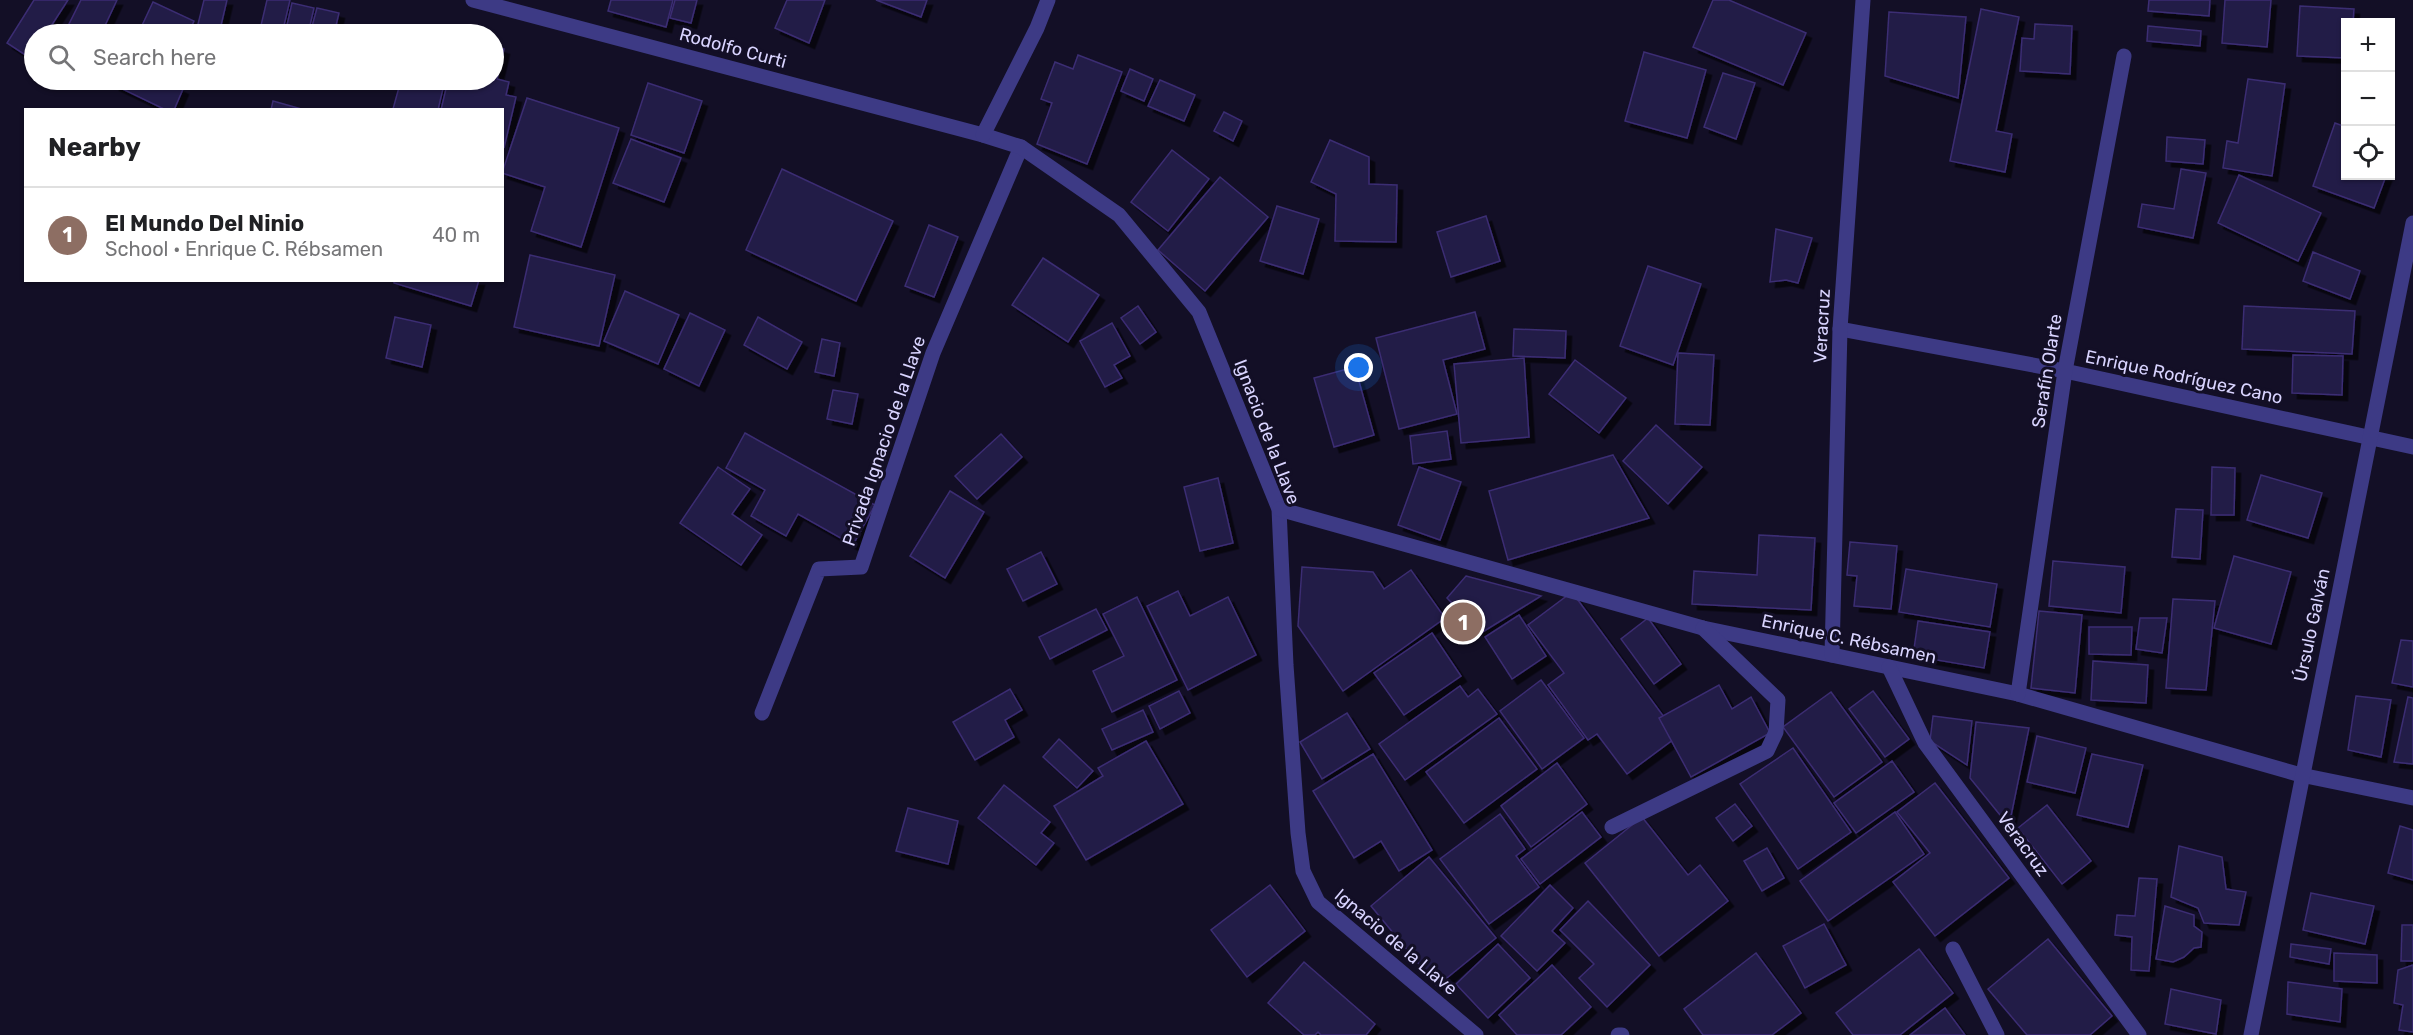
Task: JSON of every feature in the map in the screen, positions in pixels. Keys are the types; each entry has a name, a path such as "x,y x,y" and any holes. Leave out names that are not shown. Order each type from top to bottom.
{"street":[{"name":"Rodolfo Curti","path":"473,0 983,135"},
{"path":"983,135 1037,28 1048,0"},
{"name":"Veracruz","path":"1832,655 1840,329 1863,0"},
{"name":"Serafín Olarte","path":"2018,694 2065,371 2124,56"},
{"name":"Ignacio de la Llave","path":"983,135 1021,147 1119,215 1199,312 1279,509 1286,676 1303,870 1318,902 1476,1035"},
{"name":"Privada Ignacio de la Llave","path":"762,713 819,569 861,567 933,353 1021,147"},
{"name":"Úrsulo Galván","path":"2251,1035 2301,775 2413,223"},
{"name":"Enrique Rodríguez Cano","path":"1840,329 2065,371 2413,447"},
{"name":"Enrique C. Rébsamen","path":"1279,509 1703,628 2018,694 2301,775 2413,798"},
{"path":"1612,827 1767,751 1776,732 1778,700 1703,628"},
{"name":"Veracruz","path":"1889,667 1925,743 2139,1035"},
{"path":"1953,949 1997,1035"}],"building":[{"path":"34,0 68,0 52,24 24,24 24,54 7,43"},
{"path":"81,0 117,0 106,24 69,24"},
{"path":"204,0 227,0 221,24 198,24"},
{"path":"267,0 290,0 284,24 261,24"},
{"path":"611,0 673,0 666,27 608,11"},
{"path":"675,0 697,0 691,23 670,18"},
{"path":"787,0 825,0 809,43 775,28"},
{"path":"876,0 927,0 921,17"},
{"path":"1713,0 1729,0 1806,33 1783,85 1693,47"},
{"path":"2149,0 2210,0 2209,16 2148,11"},
{"path":"2225,0 2271,0 2267,47 2222,43"},
{"path":"153,2 194,21 193,24 143,24"},
{"path":"292,3 314,8 310,24 287,24"},
{"path":"2300,6 2354,9 2353,18 2341,18 2341,58 2297,56"},
{"path":"317,8 339,13 336,24 313,24"},
{"path":"1981,9 2019,17 1996,131 2012,134 2005,172 1950,161"},
{"path":"1889,12 1966,17 1958,98 1885,76"},
{"path":"2035,24 2072,26 2070,74 2020,71 2022,38 2034,39"},
{"path":"2148,26 2201,31 2200,46 2147,41"},
{"path":"1644,52 1706,70 1687,138 1625,121"},
{"path":"1078,55 1122,72 1087,164 1037,144 1052,103 1041,99 1055,62 1073,69"},
{"path":"1130,69 1153,79 1144,101 1121,91"},
{"path":"1723,73 1755,83 1736,139 1704,127"},
{"path":"2248,79 2285,84 2272,176 2223,168 2227,141 2238,143"},
{"path":"1160,80 1195,95 1184,121 1148,106"},
{"path":"504,81 509,82 506,95 516,97 504,148 504,108 441,108 446,90 504,90"},
{"path":"648,83 702,101 684,153 631,135"},
{"path":"124,90 183,90 175,108 162,108"},
{"path":"398,90 443,90 438,108 393,108"},
{"path":"527,98 619,128 581,247 531,231 545,187 504,174 504,167"},
{"path":"273,101 298,108 271,108"},
{"path":"1224,112 1242,121 1233,141 1214,131"},
{"path":"2335,123 2341,125 2341,180 2384,180 2374,208 2313,186"},
{"path":"2167,137 2205,140 2203,164 2166,161"},
{"path":"631,139 681,158 664,202 613,183"},
{"path":"1330,140 1369,157 1369,184 1397,185 1396,242 1335,241 1336,194 1311,182"},
{"path":"1172,150 1209,179 1168,231 1131,202"},
{"path":"782,169 893,221 856,301 746,250"},
{"path":"2181,169 2206,173 2193,238 2138,227 2142,204 2174,209"},
{"path":"2239,175 2321,213 2298,261 2218,223"},
{"path":"1220,177 1268,217 1205,291 1158,250"},
{"path":"1277,206 1319,219 1303,274 1260,261"},
{"path":"1486,216 1500,261 1451,277 1437,232"},
{"path":"929,225 958,237 934,297 905,286"},
{"path":"1776,229 1812,238 1798,283 1786,280 1770,282"},
{"path":"2313,252 2360,271 2350,299 2303,281"},
{"path":"530,255 615,275 599,346 514,327"},
{"path":"1043,258 1099,295 1068,342 1012,305"},
{"path":"1648,266 1701,284 1673,365 1620,346"},
{"path":"394,282 478,282 471,306"},
{"path":"625,291 679,315 658,364 604,341"},
{"path":"1138,306 1156,332 1140,344 1121,318"},
{"path":"2244,306 2355,311 2352,354 2242,349"},
{"path":"1475,312 1485,349 1443,360 1457,414 1399,429 1376,338"},
{"path":"690,313 725,330 699,386 664,369"},
{"path":"395,317 431,325 422,367 386,358"},
{"path":"758,317 802,342 787,369 744,345"},
{"path":"1112,323 1130,356 1114,365 1122,378 1105,387 1080,341"},
{"path":"1514,329 1566,331 1565,358 1513,356"},
{"path":"822,339 840,343 834,376 815,372"},
{"path":"1678,353 1714,355 1710,425 1675,424"},
{"path":"2293,355 2343,356 2342,395 2292,393"},
{"path":"1524,358 1529,437 1461,443 1454,364"},
{"path":"1575,360 1626,398 1599,433 1549,394"},
{"path":"1355,367 1374,435 1334,447 1314,378"},
{"path":"833,390 858,394 852,424 827,419"},
{"path":"1656,425 1702,467 1668,504 1623,461"},
{"path":"1447,431 1451,459 1413,464 1410,436"},
{"path":"745,433 875,505 853,545 798,514 786,536 751,516 765,490 726,468"},
{"path":"1001,434 1022,457 977,499 955,476"},
{"path":"1613,455 1649,518 1508,560 1489,491"},
{"path":"718,467 750,489 732,514 762,535 741,565 680,523"},
{"path":"1419,467 1461,482 1440,540 1398,525"},
{"path":"2212,467 2235,468 2234,515 2211,515"},
{"path":"2261,475 2322,493 2308,538 2247,520"},
{"path":"1218,478 1233,543 1200,551 1184,487"},
{"path":"950,491 984,512 945,578 910,556"},
{"path":"2176,509 2203,510 2200,559 2172,557"},
{"path":"1759,535 1815,538 1811,610 1692,604 1694,571 1757,575"},
{"path":"1850,542 1897,546 1891,609 1854,606 1857,576 1847,575"},
{"path":"1041,552 1057,584 1023,601 1007,569"},
{"path":"2234,556 2291,572 2271,644 2214,628"},
{"path":"2053,561 2125,567 2121,613 2049,606"},
{"path":"1302,567 1373,572 1384,589 1411,570 1445,618 1343,691 1298,626"},
{"path":"1906,569 1997,584 1990,627 1899,612"},
{"path":"1466,576 1541,596 1481,633 1447,598"},
{"path":"1178,591 1190,616 1228,597 1256,655 1188,690 1147,606"},
{"path":"1572,592 1678,736 1627,774 1597,734 1588,740 1548,685 1564,673 1528,625"},
{"path":"1137,597 1177,680 1112,712 1093,671 1124,656 1103,614"},
{"path":"2173,599 2215,601 2206,690 2166,688"},
{"path":"1096,609 1107,630 1050,659 1039,637"},
{"path":"2039,611 2082,615 2075,693 2031,688"},
{"path":"1519,615 1546,656 1512,679 1485,637"},
{"path":"1648,618 1681,664 1654,684 1621,639"},
{"path":"2140,618 2167,618 2162,653 2136,649"},
{"path":"1918,621 1990,632 1984,668 1913,656"},
{"path":"2089,627 2132,627 2131,655 2089,654"},
{"path":"1432,633 1461,676 1404,715 1374,673"},
{"path":"2401,640 2413,641 2413,687 2392,683"},
{"path":"2093,661 2148,665 2146,703 2091,700"},
{"path":"1541,680 1584,738 1542,769 1500,711"},
{"path":"1719,685 1732,709 1751,697 1770,733 1691,777 1659,718"},
{"path":"1460,686 1468,697 1478,689 1497,714 1405,780 1379,744"},
{"path":"1010,689 1022,710 1005,720 1014,737 975,760 953,722"},
{"path":"1179,691 1190,713 1160,729 1149,706"},
{"path":"1873,691 1909,739 1885,757 1849,709"},
{"path":"1831,692 1882,762 1834,797 1783,727"},
{"path":"2356,696 2391,700 2381,757 2348,750"},
{"path":"2408,697 2413,698 2413,764 2394,762"},
{"path":"1143,710 1153,732 1112,750 1102,729"},
{"path":"1347,713 1370,749 1322,779 1300,742"},
{"path":"1933,716 1972,721 1967,765 1930,741"},
{"path":"1499,718 1537,769 1464,823 1426,772"},
{"path":"1976,722 2029,728 2009,826 1970,778"},
{"path":"2037,736 2086,748 2075,793 2027,782"},
{"path":"1059,739 1093,771 1077,788 1043,757"},
{"path":"1146,741 1183,804 1086,860 1054,806 1103,776 1098,768"},
{"path":"1793,748 1851,832 1798,869 1740,784"},
{"path":"1373,754 1432,850 1399,871 1381,841 1354,858 1313,791"},
{"path":"2092,754 2143,765 2128,827 2077,815"},
{"path":"1892,761 1914,792 1856,833 1834,803"},
{"path":"1557,763 1587,804 1531,847 1501,806"},
{"path":"1935,783 2009,878 1935,936 1893,882 1930,853 1897,812"},
{"path":"1004,785 1050,822 1041,833 1054,843 1036,865 978,818"},
{"path":"1735,804 1752,826 1733,841 1716,818"},
{"path":"2047,805 2091,861 2062,884 2018,828"},
{"path":"908,808 958,821 948,864 896,851"},
{"path":"1582,812 1601,837 1540,884 1521,859"},
{"path":"1895,812 1924,854 1828,921 1800,881"},
{"path":"1500,814 1525,849 1516,856 1539,887 1489,924 1440,859"},
{"path":"1642,817 1688,875 1700,865 1728,901 1659,956 1585,863"},
{"path":"2400,826 2413,830 2413,880 2388,873"},
{"path":"2179,846 2222,857 2226,889 2246,892 2239,925 2204,923 2198,908 2171,897"},
{"path":"1767,848 1784,878 1762,891 1744,861"},
{"path":"1429,857 1496,938 1437,986 1371,906"},
{"path":"2139,878 2157,879 2149,971 2131,970 2132,937 2115,935 2117,915 2135,916"},
{"path":"1270,885 1305,931 1247,977 1211,930"},
{"path":"1550,885 1573,908 1552,931 1565,943 1537,971 1501,936"},
{"path":"2311,893 2374,906 2365,944 2303,930"},
{"path":"1588,901 1650,965 1607,1007 1579,978 1594,964 1560,930"},
{"path":"2165,906 2194,915 2194,926 2202,932 2201,947 2194,948 2184,957 2173,962 2156,959"},
{"path":"1824,924 1846,965 1805,988 1783,946"},
{"path":"2402,925 2413,925 2413,961 2401,961"},
{"path":"2048,939 2112,1016 2090,1035 2027,1035 1988,989"},
{"path":"1498,944 1530,978 1488,1018 1456,984"},
{"path":"2291,944 2331,949 2329,964 2290,957"},
{"path":"1919,949 1953,993 1900,1035 1853,1035 1836,1013"},
{"path":"1756,953 1801,1013 1772,1035 1703,1035 1684,1009"},
{"path":"2334,953 2377,955 2377,983 2334,981"},
{"path":"1304,962 1375,1024 1366,1035 1321,1035 1318,1032 1315,1035 1304,1035 1268,1003"},
{"path":"1552,965 1591,1007 1561,1035 1517,1035 1499,1015"},
{"path":"2413,965 2413,1032 2399,1030 2403,1005 2394,1003 2398,970"},
{"path":"2288,982 2342,989 2340,1022 2287,1014"},
{"path":"2171,989 2221,1000 2216,1034 2165,1024"},
{"path":"1945,1008 1965,1035 1910,1035"}],"place":[{"name":"El Mundo Del Ninio","path":"1463,622"}]}
